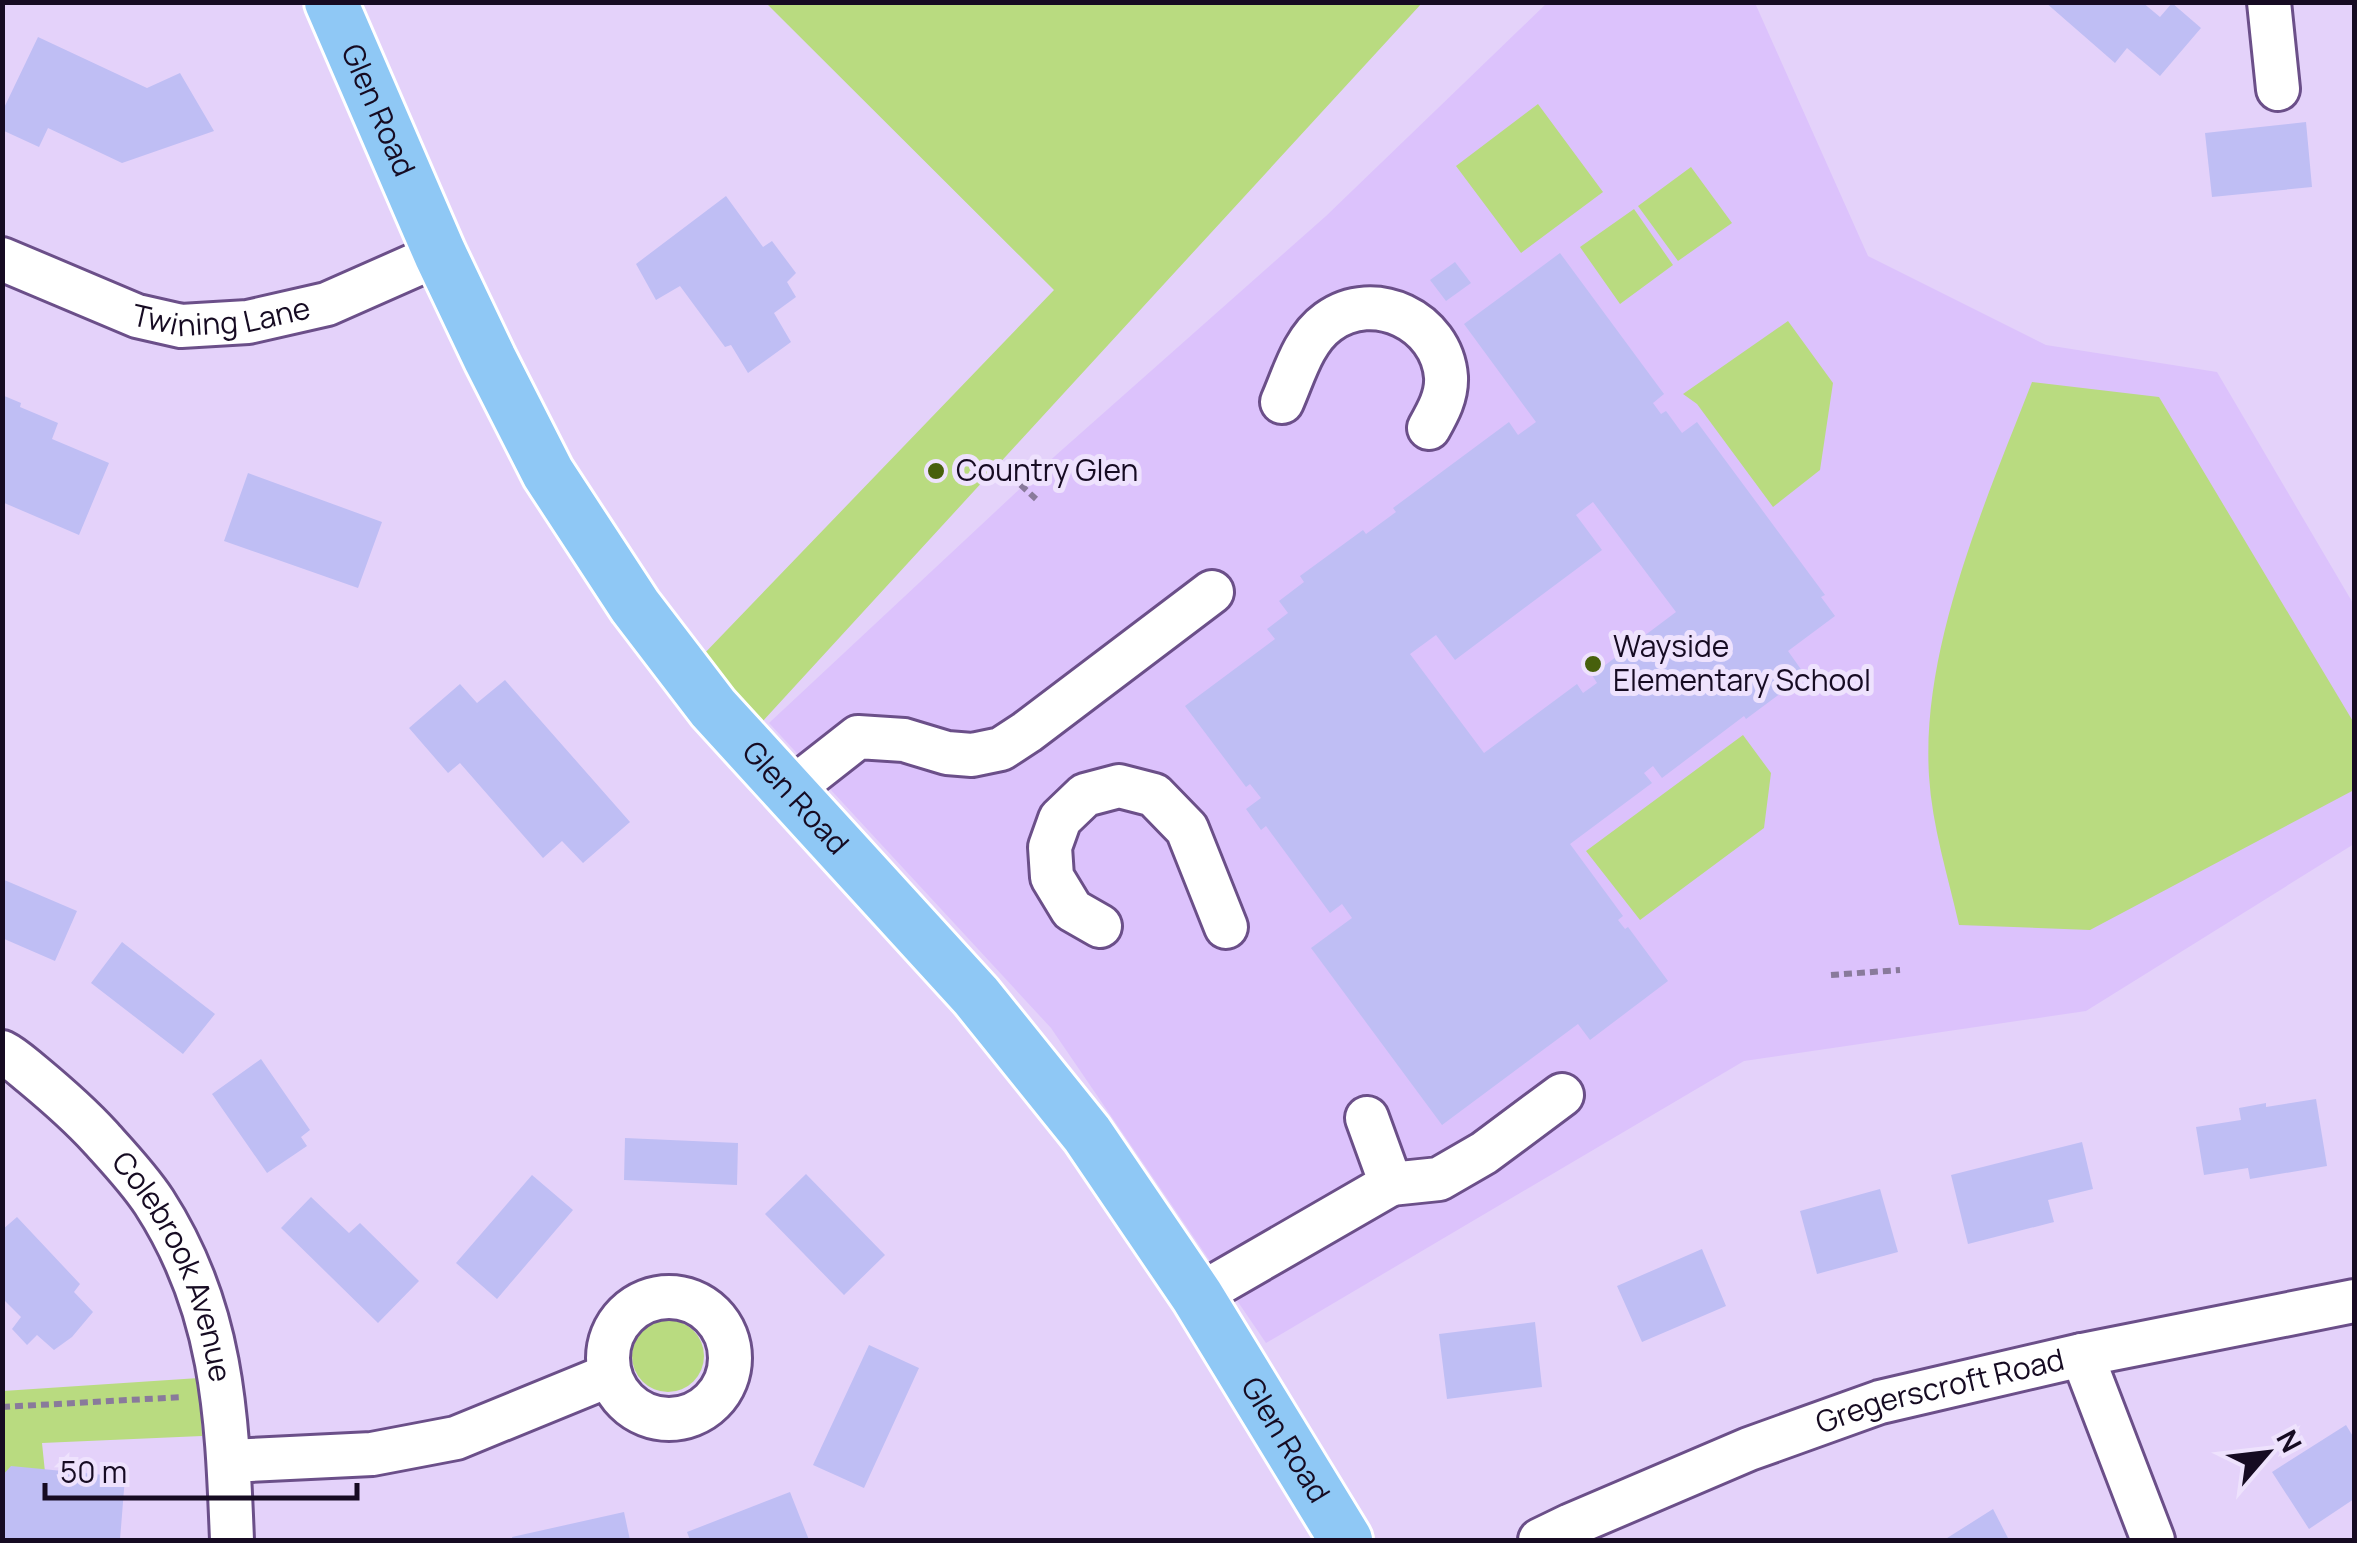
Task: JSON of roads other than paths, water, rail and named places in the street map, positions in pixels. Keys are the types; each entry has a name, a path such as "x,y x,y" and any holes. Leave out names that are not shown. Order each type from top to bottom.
{"main road":[{"name":"Glen Road","path":"331,2 490,359 558,487 635,606 713,708 976,996 1088,1134 1197,1296 1346,1540"}],"street":[{"path":"2270,2 2278,89"},
{"name":"Twining Lane","path":"2,259 137,316 181,326 248,322 328,304 440,254"},
{"path":"1282,402 1312,338 1330,320 1359,308 1388,309 1416,322 1439,350 1446,378 1442,403 1429,428"},
{"path":"788,792 858,737 904,740 947,753 1000,749 1212,592"},
{"path":"1100,926 1072,910 1052,878 1050,847 1060,819 1085,795 1119,786 1154,795 1187,829 1226,927"},
{"name":"Colebrook Avenue","path":"2,1052 78,1114 116,1154 153,1199 178,1242 209,1324 224,1394 232,1540"},
{"path":"1197,1296 1390,1184 1439,1179 1484,1153 1562,1094"},
{"path":"1367,1118 1390,1184"},
{"name":"Gregerscroft Road","path":"1540,1540 1749,1448 1880,1402 2354,1300"},
{"path":"2082,1356 2153,1540"},
{"path":"229,1461 372,1454 456,1438 610,1375"}],"place":[{"name":"Country Glen","path":"936,471"},
{"name":"Wayside Elementary School","path":"1593,664"}]}
